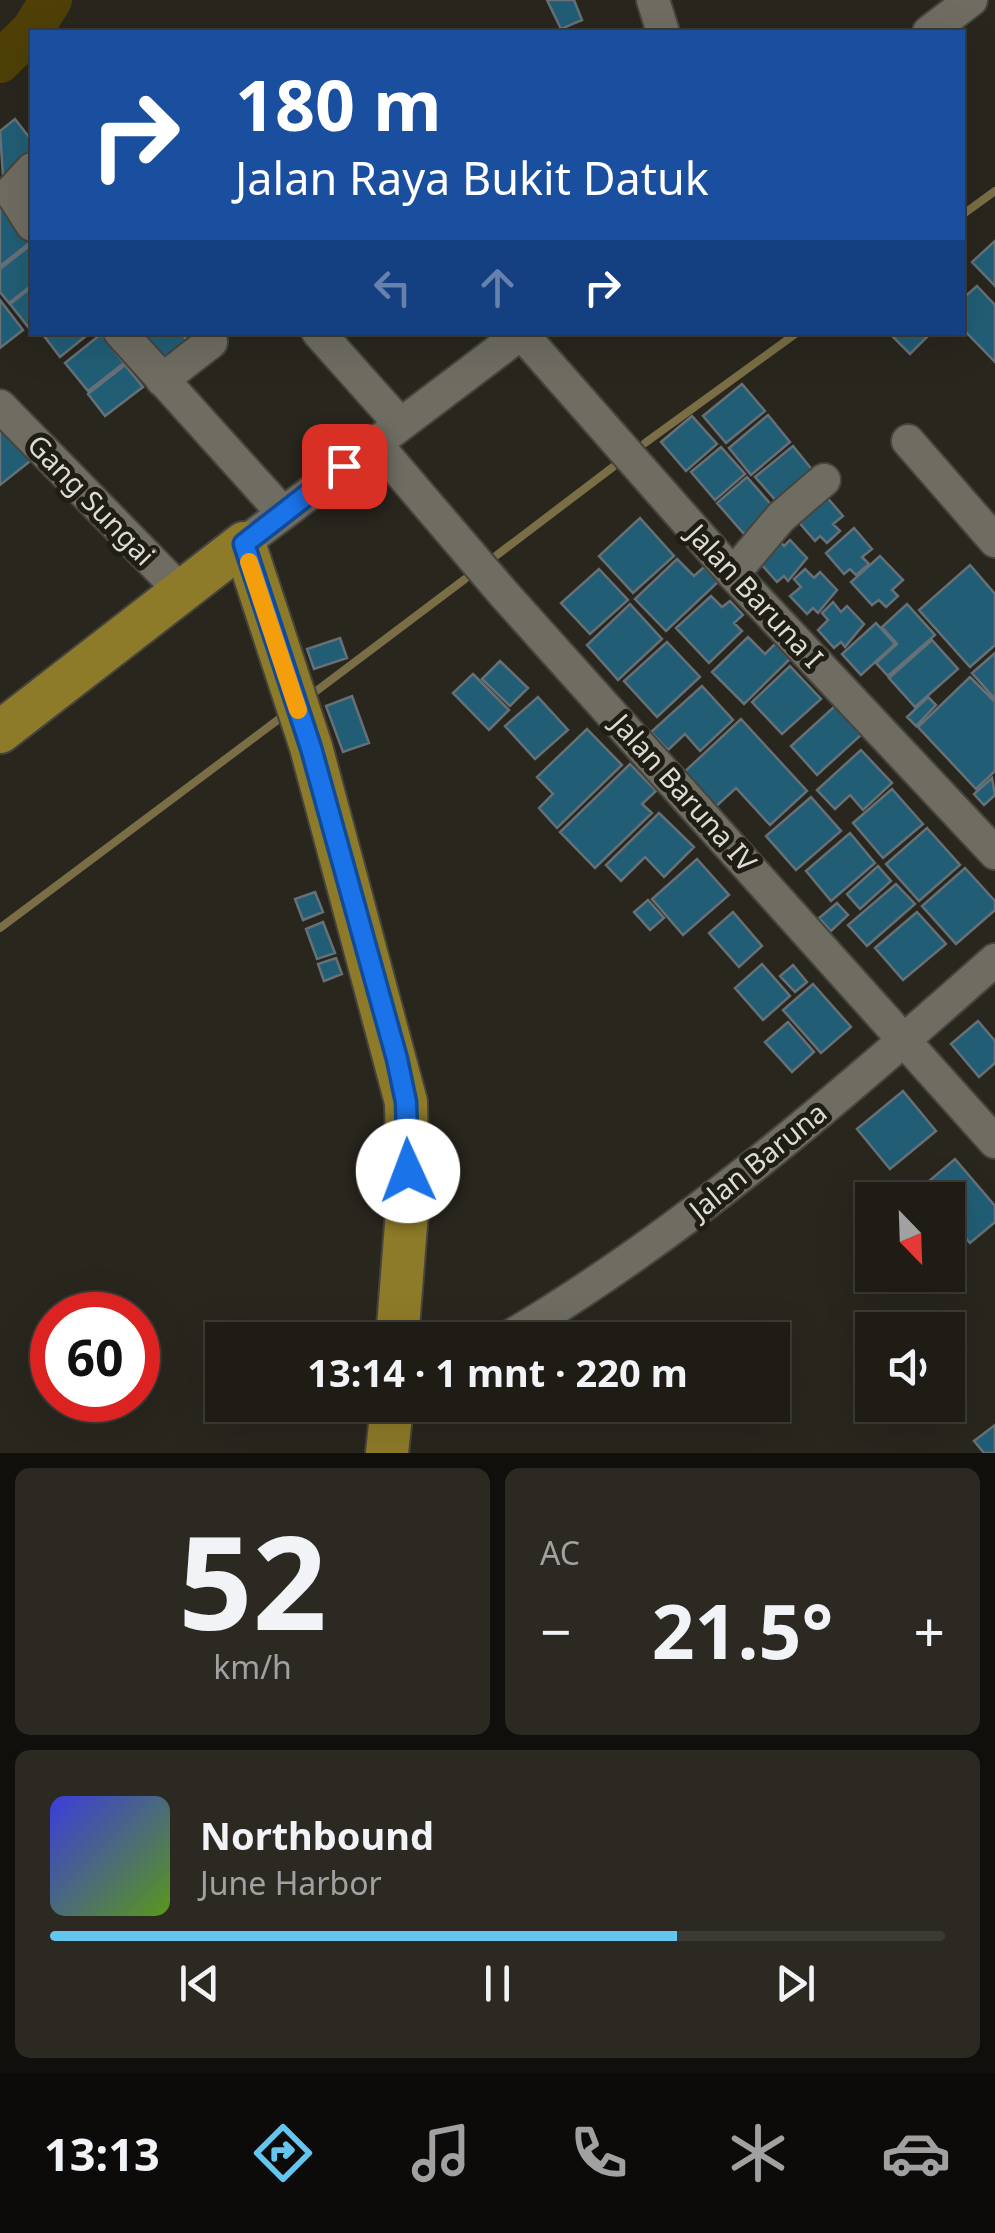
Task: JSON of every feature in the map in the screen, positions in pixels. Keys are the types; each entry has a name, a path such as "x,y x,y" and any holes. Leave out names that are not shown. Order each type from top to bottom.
{"main road":[{"path":"0,732 244,544 311,748 403,1088 408,1180 398,1322"},
{"path":"388,1453 391,1422"}],"street":[{"path":"653,0 662,30"},
{"path":"932,30 971,0"},
{"path":"30,171 11,192 30,222"},
{"path":"123,335 282,512"},
{"name":"Jalan Baruna IV","path":"320,335 518,609 995,1142"},
{"path":"244,544 520,335"},
{"name":"Jalan Baruna I","path":"525,335 733,574 995,853"},
{"path":"162,380 211,342"},
{"name":"Gang Sungai","path":"0,406 183,594"},
{"path":"908,441 995,541"},
{"path":"733,574 781,517 824,480"},
{"name":"Jalan Baruna","path":"532,1322 641,1253 759,1166 995,960"}],"building":[{"path":"547,0 574,0 582,20 561,29"},
{"path":"15,119 30,138 30,155 3,176 0,131"},
{"path":"0,198 30,243 0,266"},
{"path":"995,241 995,286 972,262"},
{"path":"30,246 30,287 9,303 0,292 0,269"},
{"path":"977,286 995,305 995,362 965,331 965,296"},
{"path":"30,289 29,328 10,304"},
{"path":"0,300 23,330 0,348"},
{"path":"43,335 87,335 60,357"},
{"path":"102,335 124,363 88,391 65,363"},
{"path":"136,335 183,335 193,348 164,371"},
{"path":"891,335 929,335 910,354"},
{"path":"125,365 143,387 105,416 88,394"},
{"path":"742,384 765,411 726,443 703,416"},
{"path":"768,415 790,442 751,475 729,448"},
{"path":"692,416 717,444 686,471 661,442"},
{"path":"7,424 34,458 0,485 0,430"},
{"path":"793,446 814,472 778,503 755,477"},
{"path":"721,447 745,474 715,500 691,472"},
{"path":"747,477 774,508 744,534 717,503"},
{"path":"825,495 843,516 833,524 840,531 827,543 820,536 815,541 797,520"},
{"path":"640,518 674,556 633,593 599,556"},
{"path":"854,528 872,549 862,557 869,564 856,575 850,569 844,574 826,553"},
{"path":"776,537 784,546 790,540 807,558 788,581 784,576 777,582 761,564"},
{"path":"880,556 903,580 892,590 898,596 886,607 879,600 872,605 851,582"},
{"path":"677,559 694,576 704,567 718,582 666,631 635,599"},
{"path":"970,565 995,594 995,645 970,667 919,610"},
{"path":"599,569 628,600 590,634 561,603"},
{"path":"805,569 814,578 820,572 837,590 818,613 813,608 807,614 790,596 801,587 794,579"},
{"path":"711,596 722,607 730,601 743,615 734,623 742,631 709,663 676,628"},
{"path":"833,602 841,612 847,606 864,624 845,647 841,642 834,648 818,630 828,620 822,613"},
{"path":"630,604 662,639 618,680 587,645"},
{"path":"907,604 935,635 888,676 876,663 897,644 882,627"},
{"path":"876,623 895,644 861,675 842,654"},
{"path":"748,637 765,654 778,641 793,656 744,704 712,672"},
{"path":"340,638 347,658 314,669 307,649"},
{"path":"932,640 958,669 915,707 889,678"},
{"path":"667,642 700,677 657,717 624,681"},
{"path":"995,653 995,699 972,673"},
{"path":"500,661 528,688 510,706 482,679"},
{"path":"790,666 821,699 782,734 752,702"},
{"path":"473,674 509,710 489,730 453,693"},
{"path":"970,677 995,702 995,771 976,789 918,727"},
{"path":"702,686 733,720 700,751 685,734 668,750 651,732"},
{"path":"352,696 369,743 343,752 326,706"},
{"path":"538,697 568,730 535,759 505,726"},
{"path":"928,697 936,705 916,726 907,717"},
{"path":"835,706 861,735 817,775 791,746"},
{"path":"741,719 807,791 770,825 736,788 712,810 680,776"},
{"path":"587,729 622,765 557,828 539,808 553,794 537,777"},
{"path":"861,750 892,783 863,810 850,795 835,809 817,790"},
{"path":"630,764 656,791 642,804 652,813 595,868 560,832"},
{"path":"992,778 995,795 984,805 974,794"},
{"path":"892,789 923,824 883,858 853,823"},
{"path":"811,797 841,831 796,870 766,836"},
{"path":"659,813 694,847 664,877 645,857 621,881 606,865"},
{"path":"927,828 960,865 919,901 886,864"},
{"path":"850,833 875,863 831,901 806,871"},
{"path":"697,859 729,895 683,935 652,899"},
{"path":"878,866 891,881 860,909 847,894"},
{"path":"965,868 995,901 995,910 956,944 922,906"},
{"path":"896,884 915,904 867,946 848,925"},
{"path":"315,892 323,912 303,920 295,899"},
{"path":"648,900 664,918 650,930 634,912"},
{"path":"837,903 848,915 831,931 819,918"},
{"path":"733,912 762,946 739,967 709,933"},
{"path":"917,912 946,944 903,980 875,948"},
{"path":"323,922 335,953 317,959 306,929"},
{"path":"336,958 342,974 324,981 318,964"},
{"path":"762,964 790,996 763,1020 735,988"},
{"path":"793,965 807,982 795,992 780,976"},
{"path":"813,984 851,1027 821,1053 783,1010"},
{"path":"978,1021 995,1041 995,1063 979,1077 951,1044"},
{"path":"788,1022 814,1052 792,1072 765,1042"},
{"path":"903,1091 936,1131 890,1169 857,1129"},
{"path":"955,1159 995,1206 995,1222 970,1243 965,1237 965,1182 928,1182"},
{"path":"995,1425 995,1453 984,1453 974,1441"}],"waterway":[{"path":"32,30 51,0"},
{"path":"0,62 30,32"},
{"path":"965,213 995,191"},
{"path":"645,443 794,335"},
{"path":"497,555 613,467"},
{"path":"315,692 465,579"},
{"path":"0,928 279,719"}],"slow traffic":[{"path":"249,562 298,710"}],"route":[{"path":"344,466 244,544 311,748 397,1059 406,1102 408,1171"}]}
